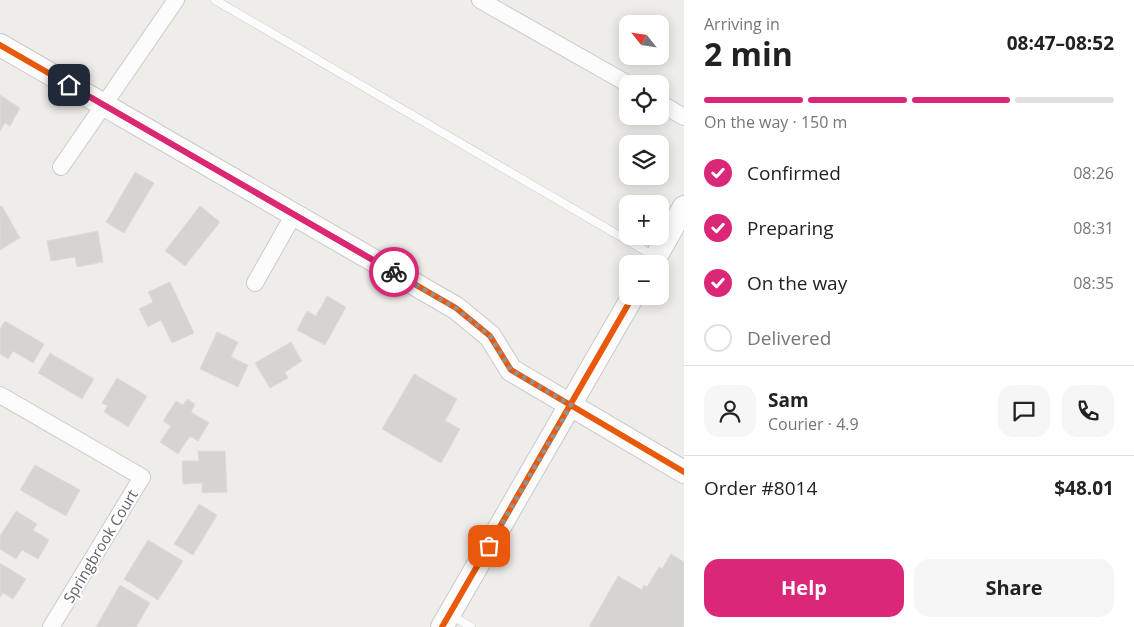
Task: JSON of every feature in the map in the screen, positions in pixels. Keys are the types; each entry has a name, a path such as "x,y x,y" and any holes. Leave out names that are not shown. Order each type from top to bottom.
{"street":[{"path":"61,167 176,0"},
{"path":"480,0 619,79"},
{"path":"0,45 456,308 490,336 511,370 684,472"},
{"path":"669,108 684,117"},
{"path":"657,255 684,207"},
{"path":"255,283 294,214"},
{"path":"446,621 628,305"},
{"name":"Springbrook Court","path":"0,395 142,477 51,627"}],"lane":[{"path":"215,0 644,255"},
{"path":"446,621 471,627"}],"building":[{"path":"0,95 20,108 10,126 5,123 0,131"},
{"path":"135,172 154,183 124,233 106,222"},
{"path":"2,206 20,238 0,250 0,207"},
{"path":"200,206 220,222 185,266 165,251"},
{"path":"98,231 103,262 77,267 75,257 51,261 47,241"},
{"path":"170,282 194,333 172,343 161,320 148,327 139,309 153,302 148,292"},
{"path":"327,296 346,307 325,345 297,330 307,311 316,316"},
{"path":"5,321 44,344 33,363 13,351 8,359 0,354 0,329"},
{"path":"217,332 238,342 231,357 248,365 238,387 200,369"},
{"path":"291,342 302,361 285,372 288,378 270,388 255,363"},
{"path":"50,353 94,379 82,399 38,373"},
{"path":"414,374 457,399 445,421 460,429 441,463 382,429"},
{"path":"117,378 147,396 128,427 104,412 108,406 102,403"},
{"path":"187,399 195,404 191,412 209,423 198,441 190,436 178,454 160,442 171,426 163,421 176,401 183,405"},
{"path":"198,451 225,451 227,492 202,493 202,483 183,484 182,461 199,461"},
{"path":"35,465 80,490 66,516 20,490"},
{"path":"199,504 217,515 193,555 174,544"},
{"path":"16,511 37,524 33,530 49,540 38,559 22,550 16,559 0,549 0,536"},
{"path":"148,540 183,561 158,600 124,579"},
{"path":"671,554 684,562 684,627 589,627 618,576 642,590 644,585 647,587 659,567 662,569"},
{"path":"0,563 26,579 13,599 3,593 0,597"},
{"path":"120,585 150,603 136,627 96,627"}],"cycle path":[{"path":"0,45 456,308 490,336 511,370 684,472"},
{"path":"442,627 628,305"}],"way so far":[{"path":"394,272 456,308 490,336 511,370 571,405 489,546"}],"route":[{"path":"69,85 394,272"}]}
